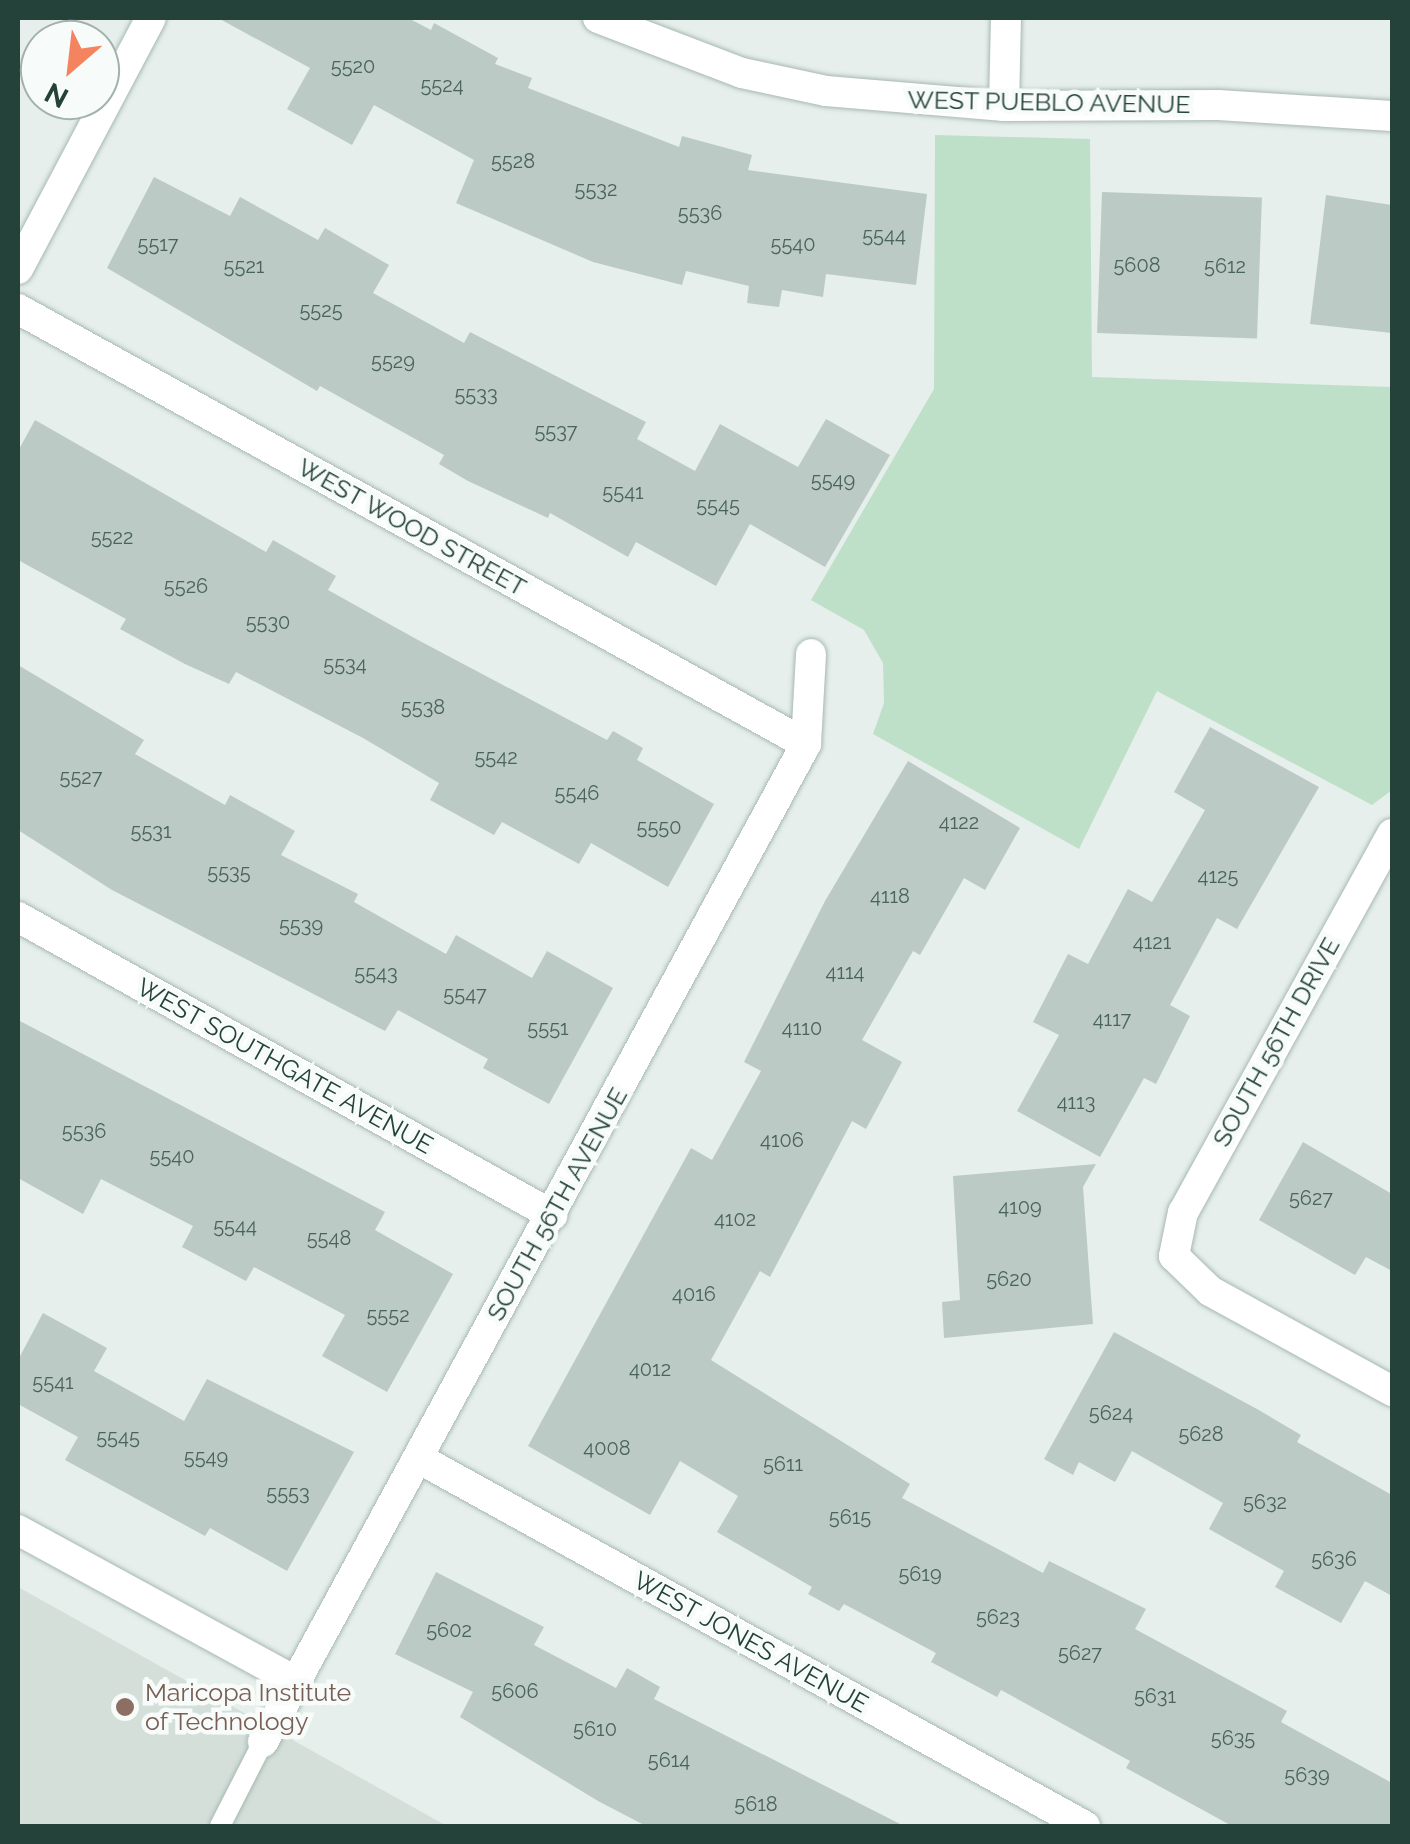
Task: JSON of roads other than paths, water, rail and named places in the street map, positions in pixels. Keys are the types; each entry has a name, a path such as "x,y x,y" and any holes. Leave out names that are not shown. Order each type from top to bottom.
{"street":[{"path":"18,269 151,18"},
{"name":"WEST PUEBLO AVENUE","path":"598,18 759,76 846,93 1004,106 1218,106 1392,116"},
{"path":"1004,106 1006,18"},
{"name":"WEST WOOD STREET","path":"18,309 806,744"},
{"name":"SOUTH 56TH AVENUE","path":"263,1742 806,744 811,654"},
{"name":"SOUTH 56TH DRIVE","path":"1392,834 1183,1212 1174,1256 1210,1291 1392,1391"},
{"name":"WEST SOUTHGATE AVENUE","path":"18,917 552,1215"},
{"name":"WEST JONES AVENUE","path":"418,1458 1085,1826"},
{"path":"18,1530 295,1682"}],"lane":[{"path":"220,1826 263,1742"}],"place":[{"name":"Maricopa Institute of Technology","path":"125,1707"}]}
